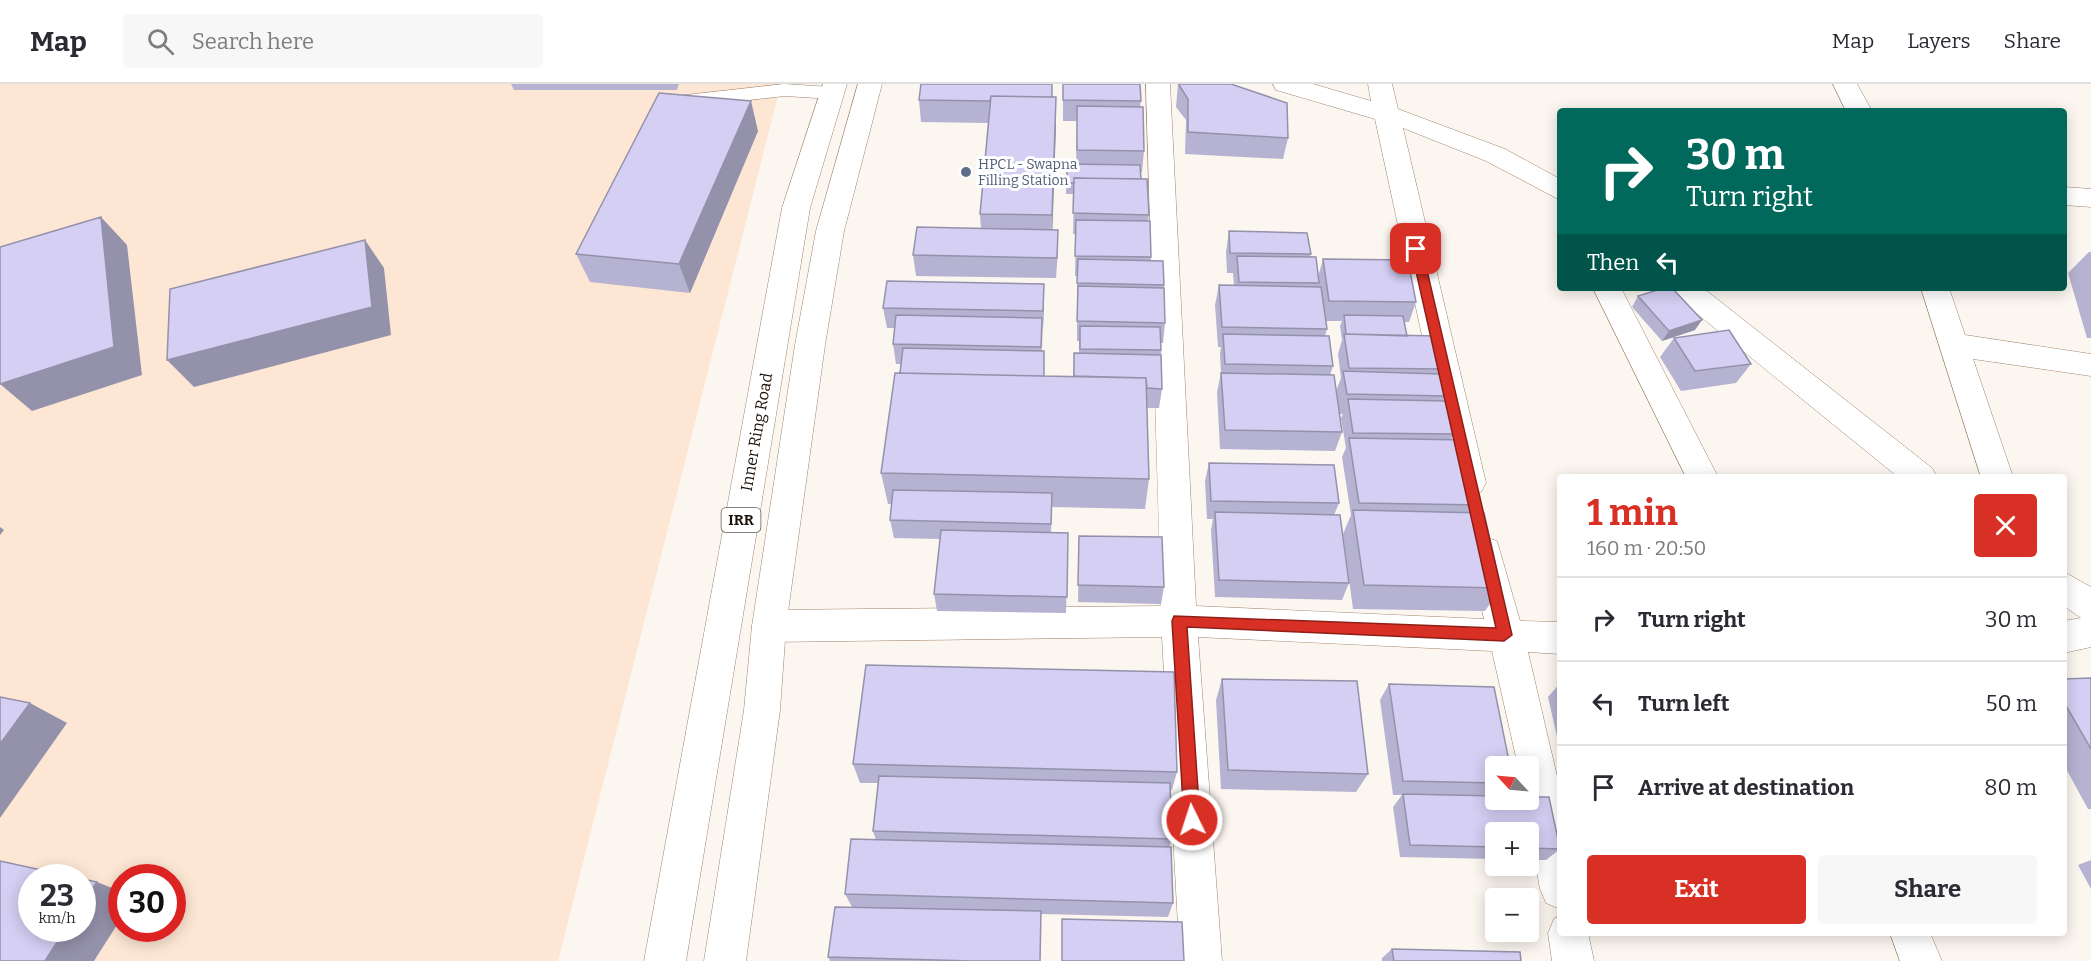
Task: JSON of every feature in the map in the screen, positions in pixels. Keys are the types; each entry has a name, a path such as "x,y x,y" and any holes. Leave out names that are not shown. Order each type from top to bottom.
{"street":[{"name":"IRR","path":"725,961 762,710 769,626 830,231 870,84"},
{"path":"1158,84 1179,621 1201,961"},
{"path":"1285,84 1383,99 1484,149 1557,190"},
{"path":"1845,84 1857,108"},
{"name":"Inner Ring Road","path":"665,961 796,208 833,89"},
{"path":"1383,99 1504,635 1532,737 1557,873"},
{"path":"2067,196 2091,198"},
{"path":"1609,291 1700,474"},
{"path":"1688,291 1917,474"},
{"path":"1936,291 1996,474"},
{"path":"1955,345 2091,365"},
{"path":"2067,589 2091,606"},
{"path":"769,626 1179,621 1557,638"},
{"path":"2067,636 2091,631"},
{"path":"1569,936 1573,961"},
{"path":"1911,936 1921,961"}],"lane":[{"path":"675,102 786,90 833,89"}],"shaded area":[{"path":"0,84 781,84 558,961 0,961"}],"building":[{"path":"921,84 1052,84 1052,97 991,96 990,101 919,100"},
{"path":"1063,84 1140,84 1141,101 1063,100"},
{"path":"1179,84 1231,84 1287,103 1288,138 1188,132 1188,99"},
{"path":"659,93 751,101 679,264 576,254"},
{"path":"991,96 1056,97 1052,215 980,214"},
{"path":"1077,106 1143,107 1144,151 1077,150"},
{"path":"1067,164 1140,165 1141,179 1074,178 1074,183 1067,183"},
{"path":"1074,178 1147,179 1149,215 1073,213"},
{"path":"101,217 114,347 0,384 0,247"},
{"path":"1076,220 1150,221 1151,257 1075,256"},
{"path":"917,227 1058,230 1057,258 913,255"},
{"path":"1229,231 1307,233 1311,254 1230,253"},
{"path":"365,240 372,307 167,360 170,289"},
{"path":"1237,256 1316,257 1319,283 1239,282"},
{"path":"1078,259 1163,261 1164,285 1077,283"},
{"path":"1323,259 1408,260 1416,302 1329,301"},
{"path":"887,281 1044,284 1043,311 883,308"},
{"path":"1219,285 1321,287 1327,329 1222,327"},
{"path":"1078,286 1164,288 1165,323 1077,321"},
{"path":"1654,291 1675,291 1702,320 1669,331 1638,296"},
{"path":"896,315 1042,318 1041,347 893,344"},
{"path":"1344,315 1403,316 1407,336 1346,334"},
{"path":"1080,326 1160,327 1161,350 1080,349"},
{"path":"1729,330 1751,364 1695,371 1674,338"},
{"path":"1223,334 1329,336 1333,366 1225,364"},
{"path":"1344,334 1436,336 1443,369 1349,368"},
{"path":"903,348 1044,351 1044,376 900,373"},
{"path":"1074,353 1161,355 1162,389 1147,388 1146,378 1074,376"},
{"path":"1343,371 1440,374 1445,396 1347,394"},
{"path":"895,373 1146,378 1149,479 881,473"},
{"path":"1221,373 1334,375 1342,432 1225,430"},
{"path":"1348,399 1446,401 1454,434 1353,433"},
{"path":"1349,438 1466,440 1481,505 1359,503"},
{"path":"1209,463 1334,465 1339,503 1211,501"},
{"path":"893,490 1052,493 1051,524 890,520"},
{"path":"1353,510 1484,513 1501,588 1364,585"},
{"path":"1215,512 1340,515 1349,583 1219,580"},
{"path":"941,530 1068,533 1067,597 934,594"},
{"path":"1079,536 1162,537 1164,587 1078,585"},
{"path":"866,665 1174,672 1177,772 853,764"},
{"path":"2091,678 2091,749 2067,707 2067,679"},
{"path":"1222,679 1357,681 1368,774 1228,770"},
{"path":"1389,684 1494,687 1508,756 1485,756 1485,783 1403,781"},
{"path":"0,697 30,703 0,744"},
{"path":"879,776 1170,783 1172,839 873,831"},
{"path":"1403,794 1485,796 1485,810 1539,810 1539,797 1549,797 1557,835 1557,849 1539,848 1539,822 1485,822 1485,847 1410,845"},
{"path":"851,839 1171,847 1173,903 845,894"},
{"path":"0,861 18,865 18,942 57,942 45,961 0,961"},
{"path":"835,907 1041,911 1040,961 828,957"},
{"path":"1062,919 1182,922 1184,961 1062,961"},
{"path":"1392,949 1520,952 1521,961 1394,961"}],"place":[{"name":"HPCL - Swapna Filling Station","path":"966,172"}],"route":[{"path":"1192,820 1179,621 1504,635 1416,249"}]}
